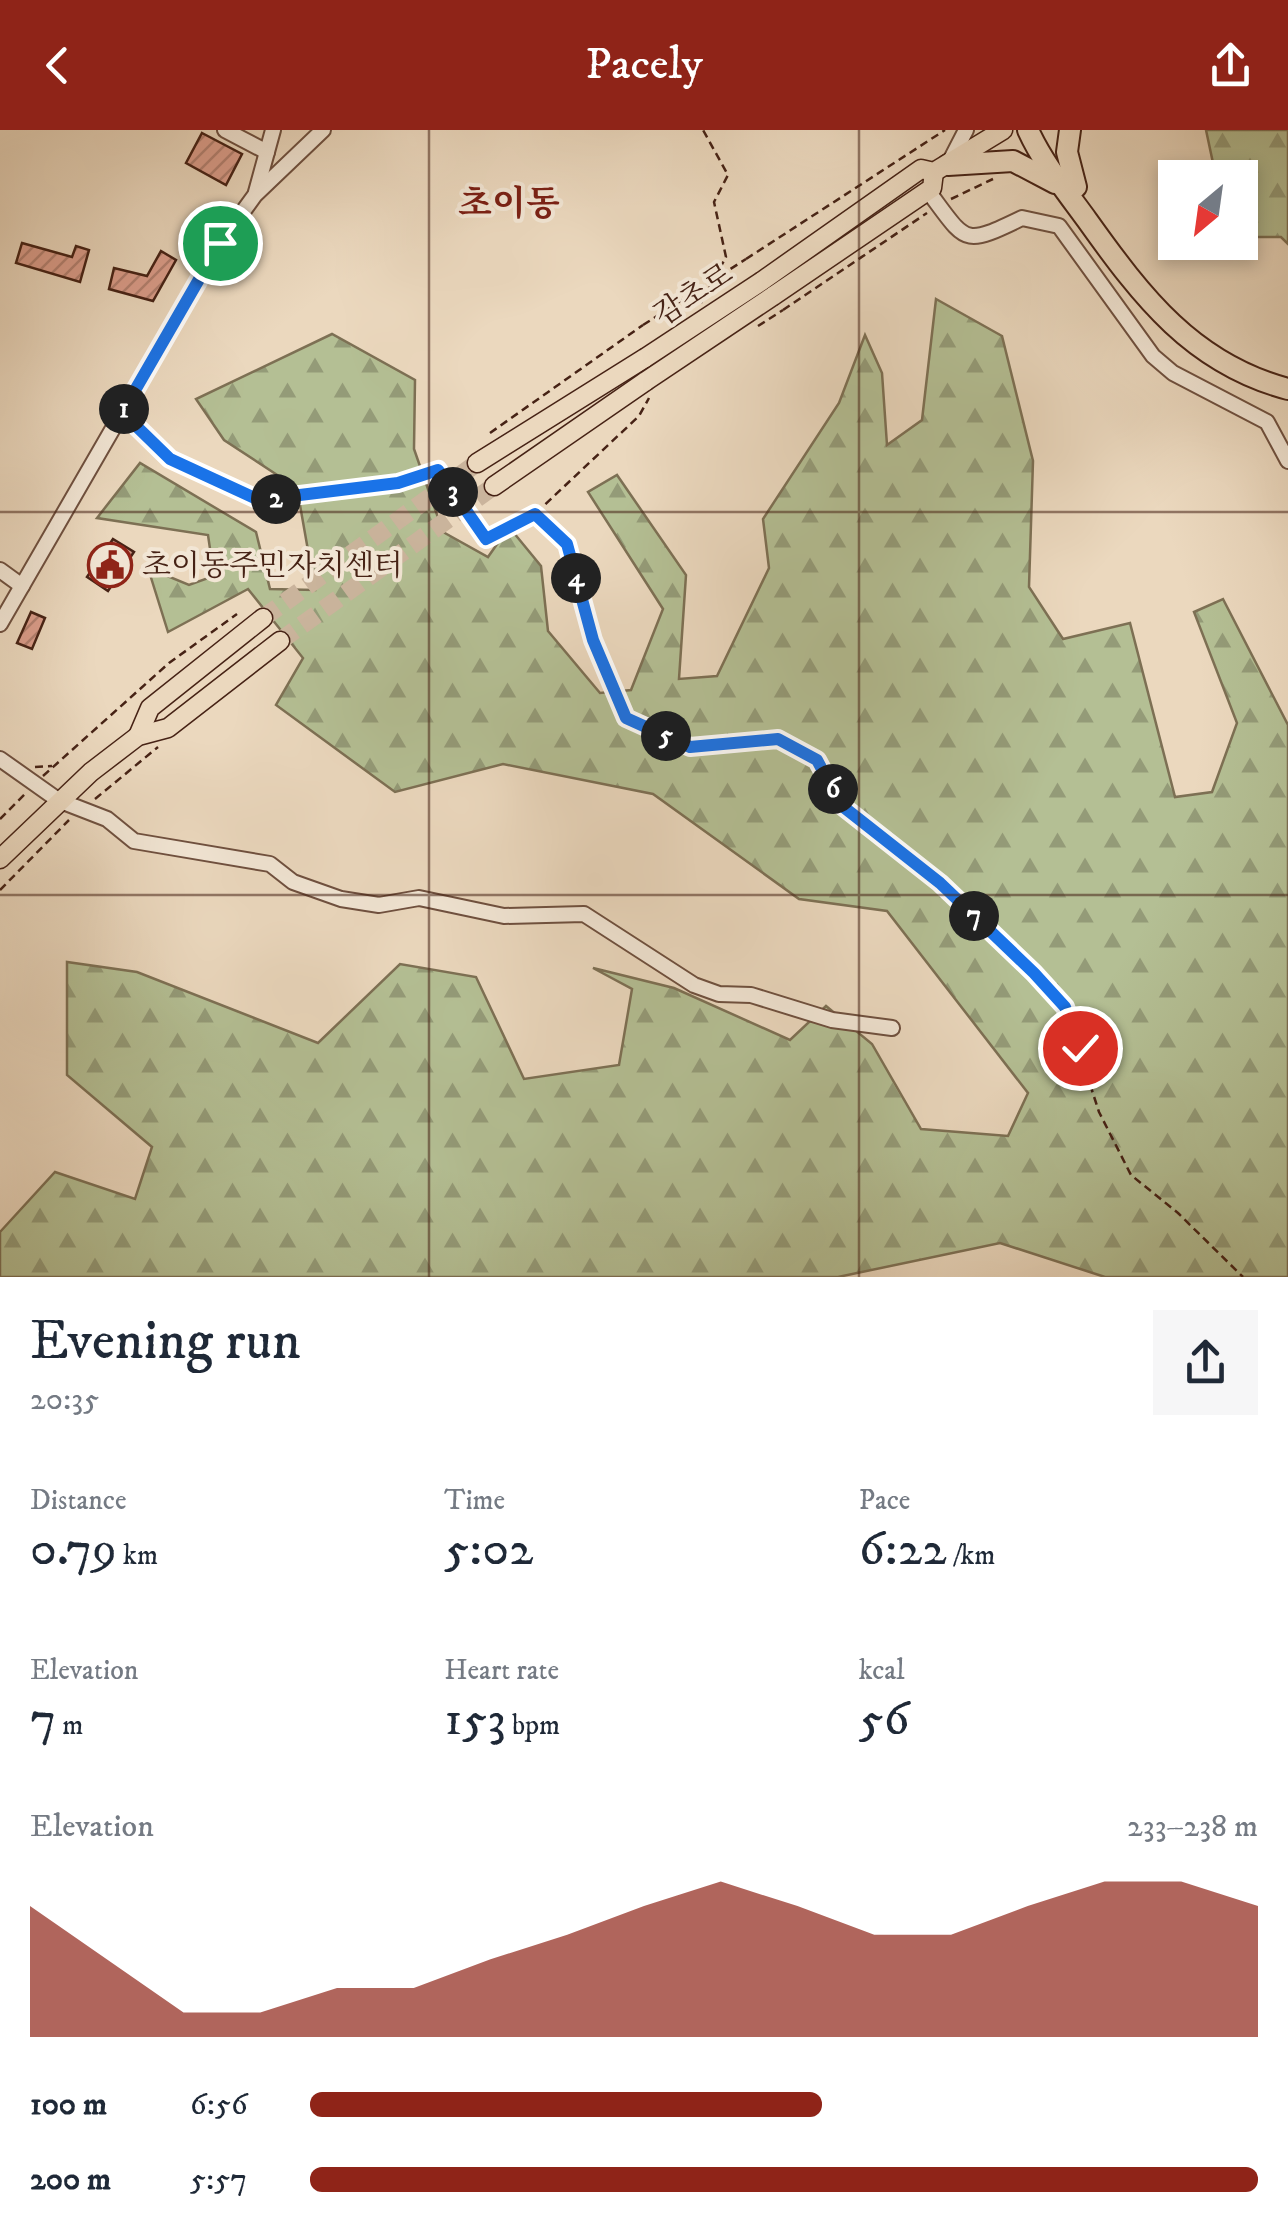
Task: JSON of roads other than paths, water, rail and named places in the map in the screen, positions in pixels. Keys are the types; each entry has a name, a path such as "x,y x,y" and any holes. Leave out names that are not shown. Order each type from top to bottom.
{"highway":[{"path":"1030,130 1133,285 1172,328 1222,364 1288,389"},
{"path":"1070,130 1067,152 1071,189"},
{"path":"937,183 1013,161 1046,175 1071,189 1170,314 1214,350 1288,377"}],"main road":[{"name":"감초로","path":"494,486 773,296 921,169 937,183 1003,130"},
{"name":"감초로","path":"477,464 645,358 773,296"},
{"path":"138,736 150,708 263,618"},
{"path":"0,859 58,800 138,736 168,728 280,641"}],"street":[{"path":"225,130 267,152"},
{"path":"255,194 273,130"},
{"path":"0,624 220,243 255,194 322,130"},
{"path":"966,130 937,183 954,225 974,238 986,237 1022,218 1034,217 1059,226 1153,356 1173,374 1267,422 1288,461"},
{"path":"0,570 22,586"},
{"path":"0,759 58,800 84,807 134,841 270,864 293,882 379,905 418,898 504,916 584,914 694,985 719,994 751,996 832,1020 892,1028"}],"tunnel":[{"path":"263,618 477,463"},
{"path":"280,641 494,486"}],"place":[{"name":"초이동주민자치센터","path":"110,565"}],"district":[{"name":"초이동","path":"509,203"}]}
